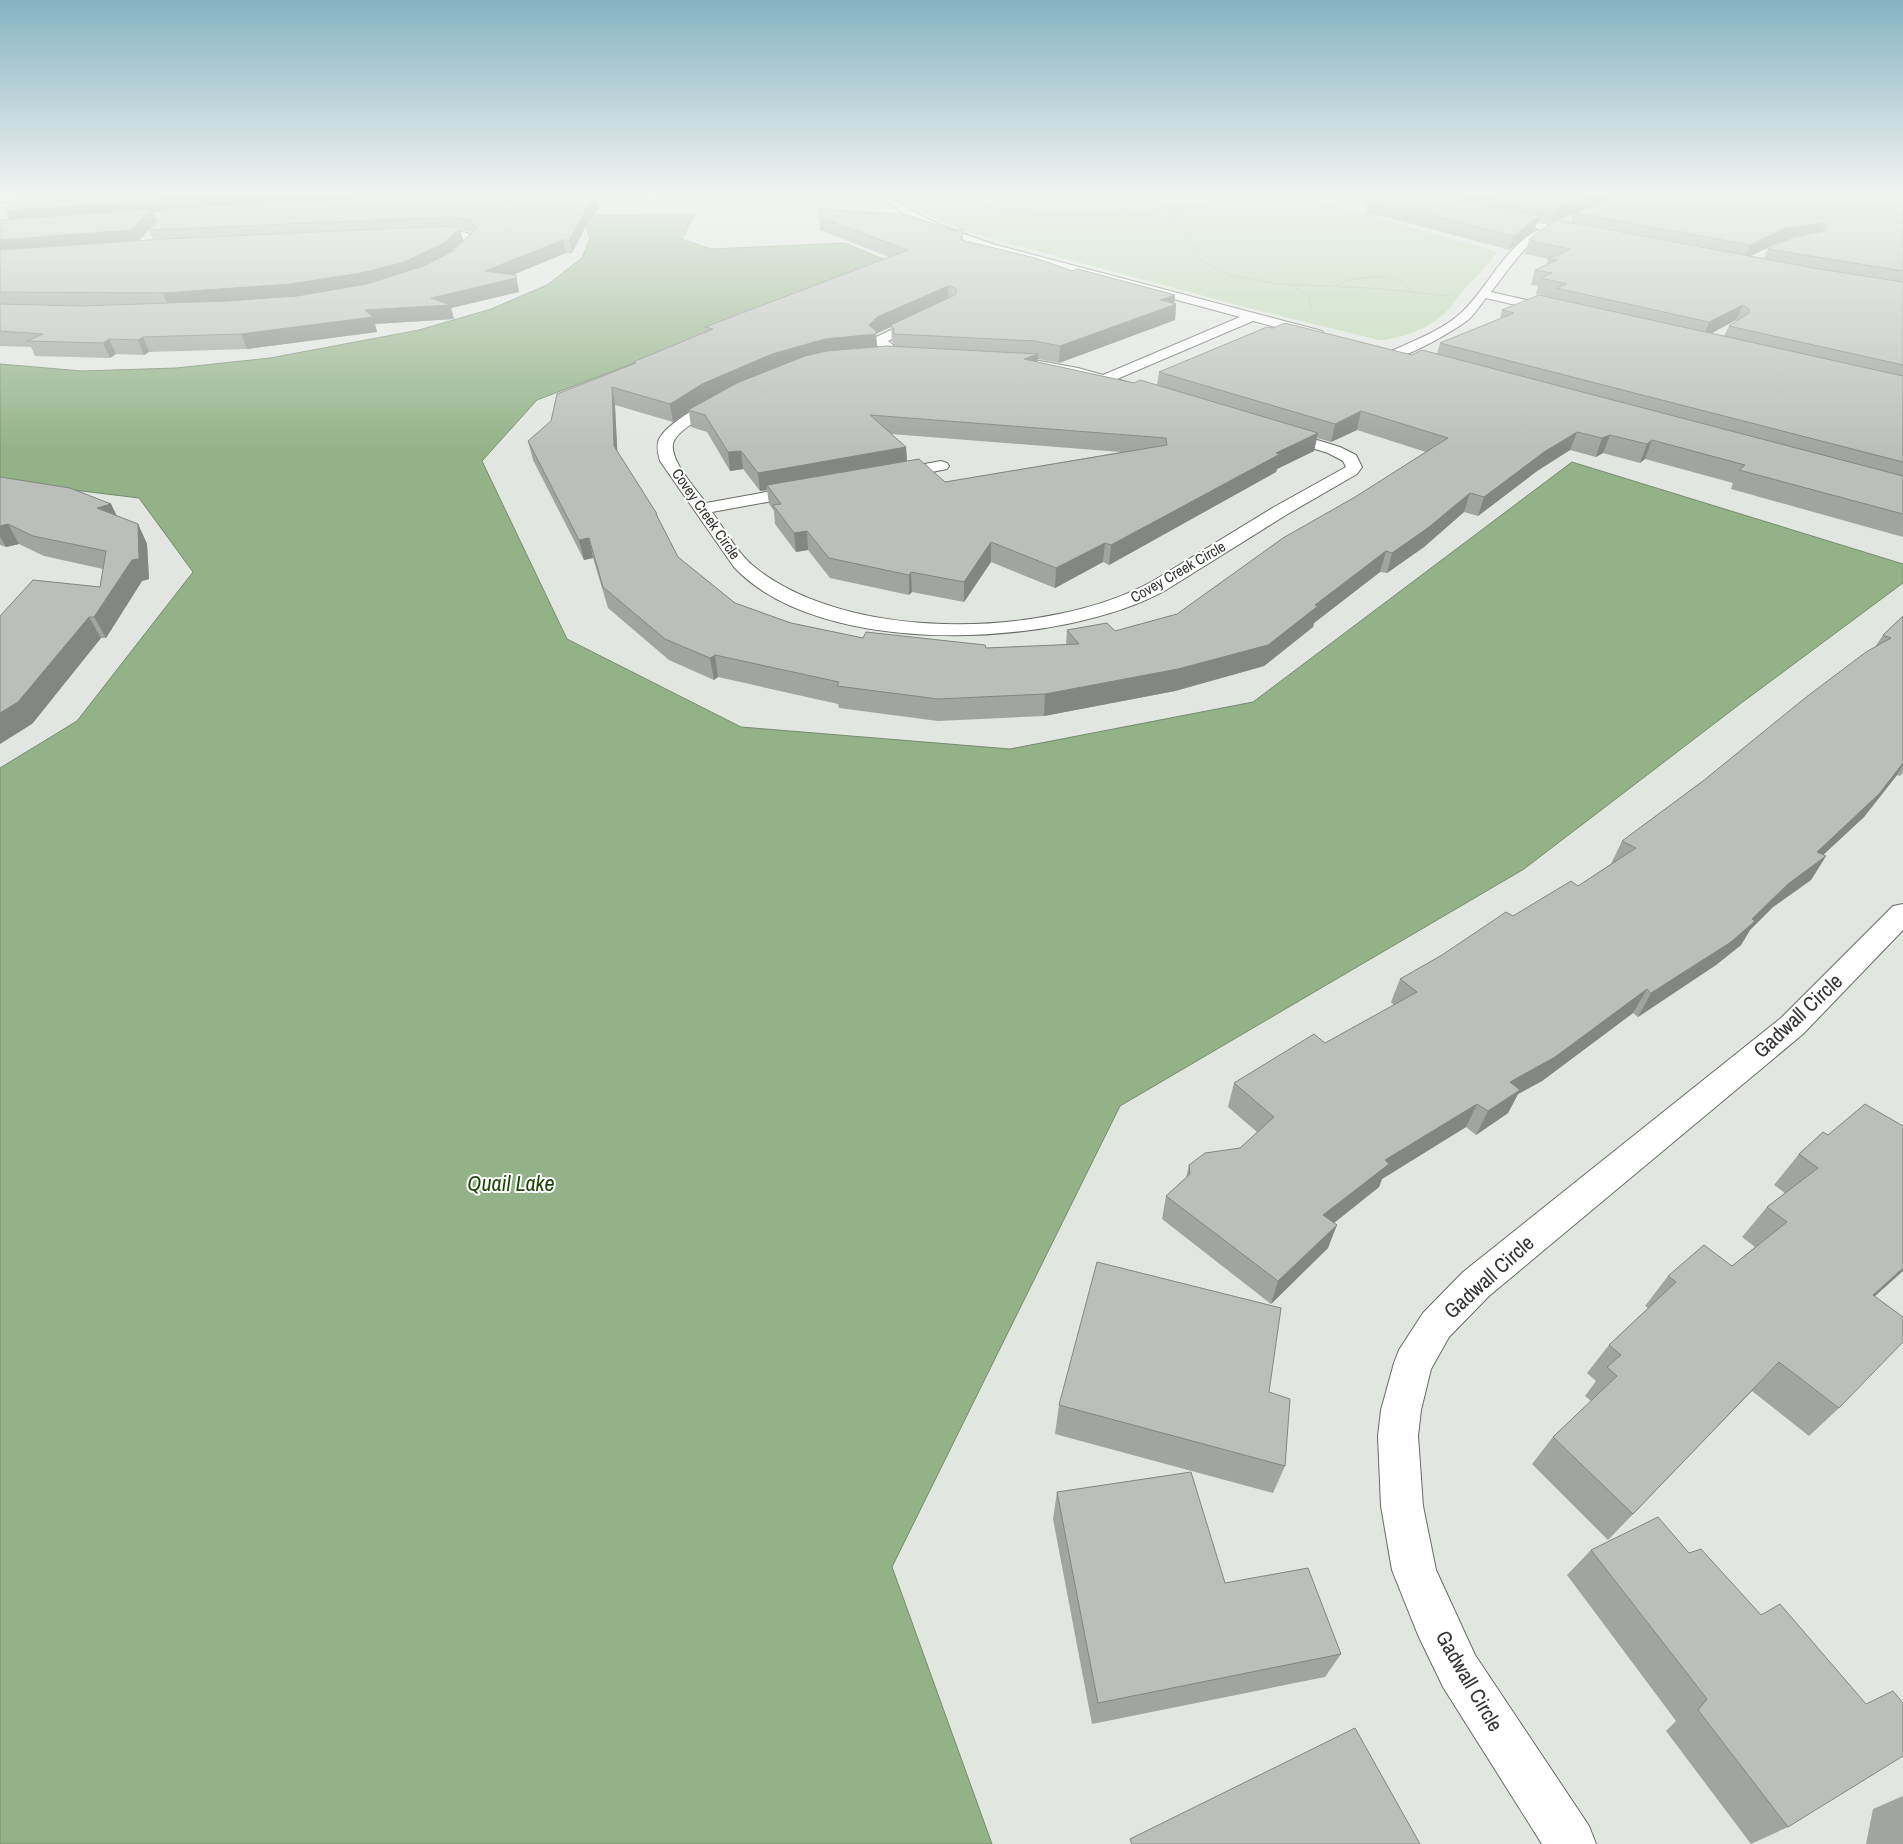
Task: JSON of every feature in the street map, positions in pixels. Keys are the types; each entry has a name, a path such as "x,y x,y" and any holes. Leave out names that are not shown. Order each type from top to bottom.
{"street":[{"path":"1117,280 1330,338"},
{"path":"1414,360 1390,354 1451,327 1465,316 1494,280"},
{"path":"1483,294 1569,314"},
{"path":"884,356 886,345 879,341 882,338 941,311"},
{"path":"1104,380 1251,316"},
{"name":"Covey Creek Circle","path":"884,356 1034,364 1078,372 1104,380 1334,450 1350,458 1354,466 1351,471 1313,491 1143,594 1110,608 1084,616 1029,626 986,630 952,630 869,622 837,615 792,599 763,583 738,562 668,461 665,452 668,437 684,421 704,410 802,367 832,360 884,356"},
{"path":"874,478 941,466"},
{"path":"701,509 826,487"},
{"name":"Gadwall Circle","path":"1571,1844 1460,1671 1434,1619 1414,1570 1402,1506 1398,1436 1401,1410 1414,1363 1436,1325 1476,1284 1792,1026 1903,913"}],"path":[{"path":"1258,280 1411,291 1456,297"},
{"path":"1336,286 1347,280"},
{"path":"1392,280 1405,284 1410,287 1411,291"}],"shaded area":[{"path":"1145,280 1473,280 1446,312 1432,323 1414,332 1379,340"}],"water":[{"name":"Quail Lake","path":"553,280 874,280 689,342 537,400 482,461 567,639 741,727 1010,749 1253,702 1572,462 1903,564 1903,583 1740,704 1524,869 1120,1106 892,1567 992,1844 0,1844 0,768 77,721 193,572 139,498 0,481 0,364 82,371 176,368 270,358 419,330 491,309 547,285"}],"building":[{"path":"0,280 315,280 290,284 163,293 0,292"},
{"path":"379,280 507,280 431,298 450,305 365,310 373,317 241,334 143,337 138,340 109,339 103,343 27,341 43,334 0,331 0,304 81,306 228,301 297,296 367,284"},
{"path":"829,280 1119,280 1175,295 1160,300 1176,304 1060,346 1035,341 894,334 894,329 891,325 955,295 957,290 948,286 877,317 869,325 876,331 876,334 825,339 772,354 702,384 670,404 612,387 614,446 657,514 678,557 735,603 791,623 863,638 866,632 985,645 986,648 1079,644 1067,630 1107,623 1115,631 1177,614 1283,538 1355,497 1448,438 1361,411 1335,424 1159,372 1267,327 1273,328 1285,323 1412,355 1422,350 1903,476 1903,514 1739,470 1745,465 1652,440 1647,444 1610,435 1602,438 1577,432 1544,452 1484,497 1470,493 1429,527 1392,553 1386,551 1315,605 1318,606 1268,645 1178,669 1045,694 938,699 837,686 839,682 715,655 710,658 665,639 603,587 589,538 579,540 528,441 551,421 557,394 636,363 633,362 713,329 705,327"},
{"path":"1550,280 1890,280 1903,282 1903,365 1729,326 1749,313 1749,309 1743,305 1709,322 1556,288 1567,284"},
{"path":"1539,295 1903,376 1903,462 1440,343 1514,313 1502,310"},
{"path":"887,346 1038,354 1024,359 1134,383 1140,380 1318,433 1276,453 1280,454 1111,545 1105,543 1056,568 991,542 964,582 911,572 909,575 829,558 807,531 794,533 773,505 781,504 767,485 919,459 945,482 1167,445 1166,438 870,415 906,447 758,473 741,451 728,452 705,415 688,410 737,383 805,356 827,351"},
{"path":"0,477 70,488 111,504 97,508 138,524 139,559 132,560 94,617 89,617 18,702 0,713 0,616 33,580 100,587 106,551 33,536 8,524 0,526"},
{"path":"1903,616 1903,763 1879,794 1817,852 1826,856 1788,884 1752,919 1755,921 1731,942 1651,993 1647,989 1555,1057 1510,1082 1520,1090 1488,1111 1477,1104 1385,1160 1389,1164 1323,1215 1337,1225 1278,1281 1166,1196 1190,1174 1189,1165 1205,1153 1240,1148 1274,1117 1234,1083 1314,1034 1325,1043 1417,992 1400,979 1442,955 1506,912 1513,916 1571,881 1578,886 1636,848 1622,841 1703,781 1805,698 1866,652 1891,638 1883,635"},
{"path":"1865,1104 1903,1126 1903,1268 1873,1295 1903,1317 1903,1342 1839,1408 1779,1362 1633,1514 1553,1437 1617,1376 1607,1367 1621,1355 1609,1345 1676,1282 1668,1276 1704,1245 1732,1266 1787,1222 1767,1207 1818,1168 1799,1154 1823,1132 1828,1135"},
{"path":"1097,1262 1281,1308 1269,1392 1290,1399 1285,1466 1059,1405"},
{"path":"1191,1472 1225,1583 1308,1568 1341,1654 1098,1703 1057,1492"},
{"path":"1658,1517 1689,1553 1701,1549 1761,1615 1780,1604 1866,1704 1893,1691 1903,1703 1903,1756 1788,1827 1698,1710 1707,1699 1591,1550"},
{"path":"1355,1728 1420,1844 1132,1844 1130,1839"}]}
